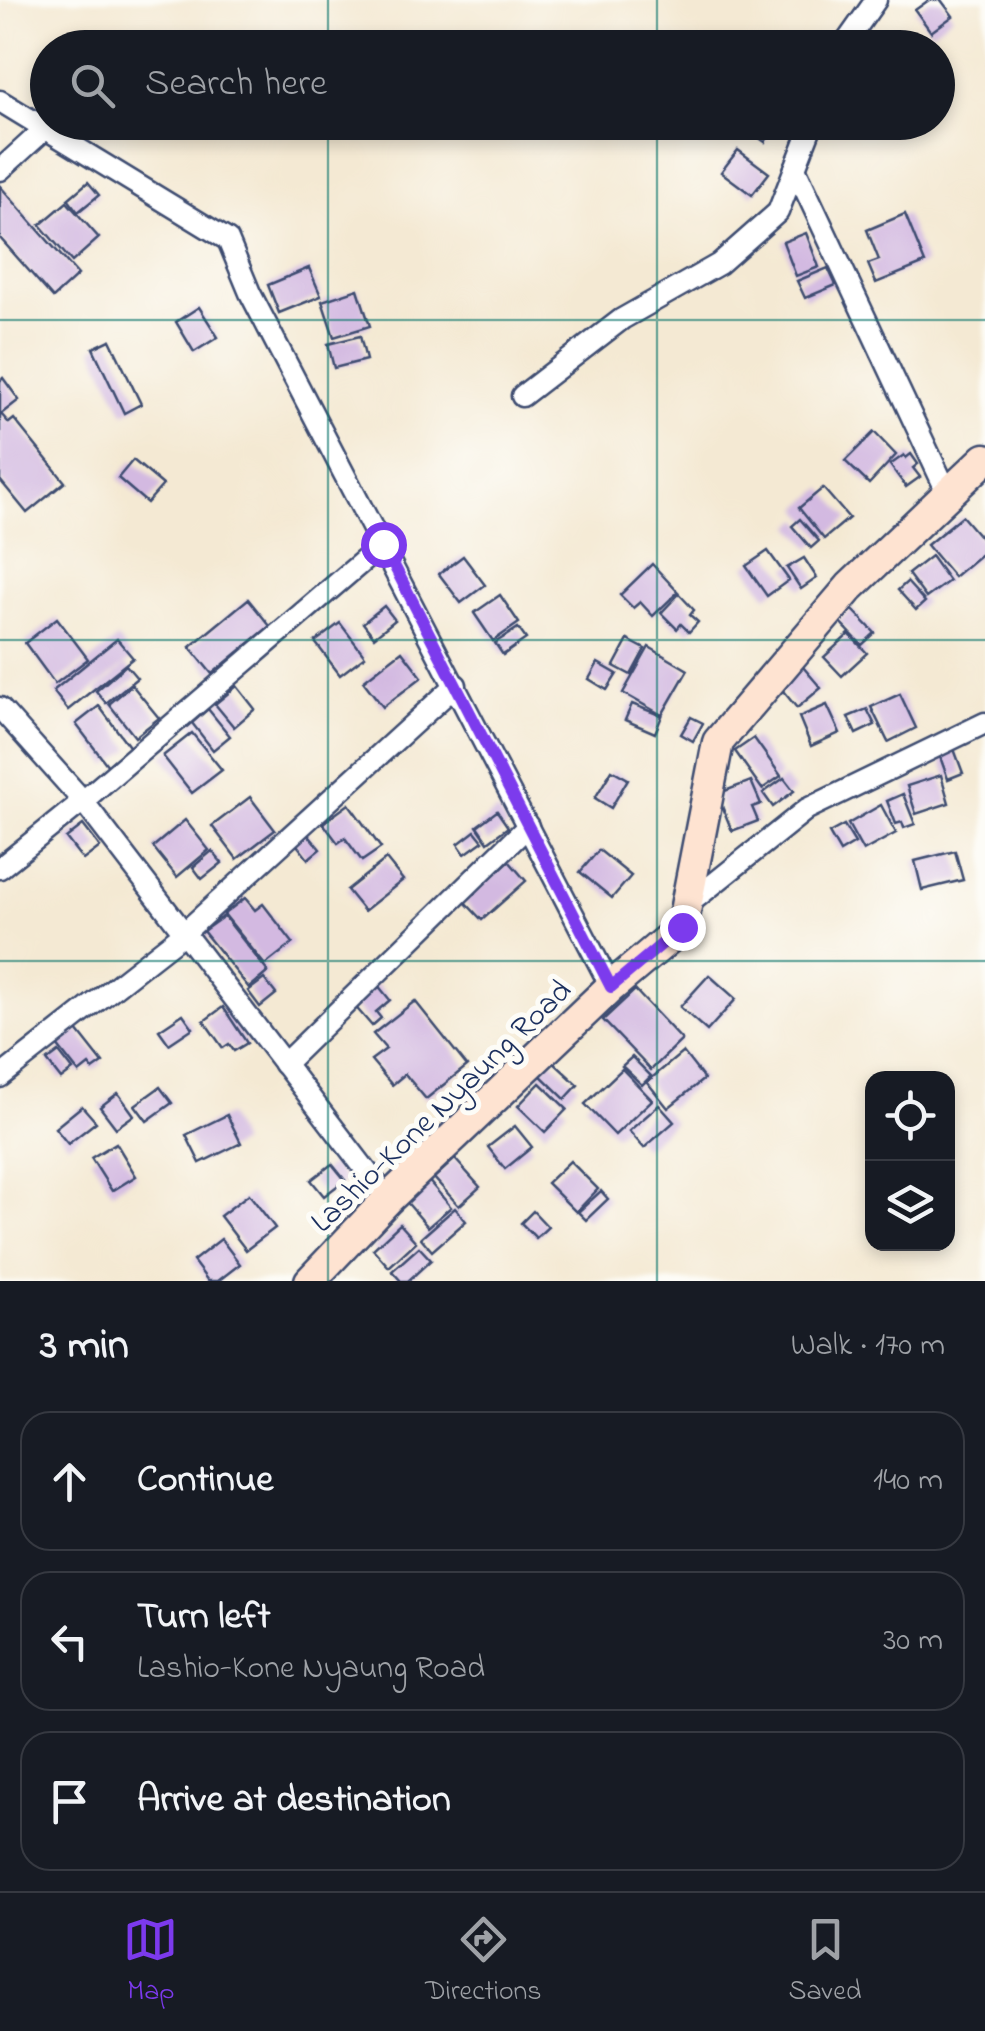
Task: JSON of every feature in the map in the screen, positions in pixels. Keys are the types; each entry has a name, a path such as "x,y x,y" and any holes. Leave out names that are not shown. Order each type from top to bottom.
{"main road":[{"name":"Lashio-Kone Nyaung Road","path":"310,1281 388,1199 611,987 682,927 718,742 850,587 985,459"}],"street":[{"path":"855,30 876,0"},
{"path":"0,101 30,119"},
{"path":"0,170 33,140"},
{"path":"66,140 228,240 250,293 611,987"},
{"path":"522,396 622,319 719,264 778,212 807,140"},
{"path":"795,168 948,494"},
{"path":"0,868 84,802 383,544"},
{"path":"0,1077 184,933 456,685"},
{"path":"0,708 84,802 388,1199"},
{"path":"686,906 806,809 985,723"},
{"path":"284,1064 528,826"}],"building":[{"path":"929,0 941,0 953,16 930,30 915,10"},
{"path":"738,150 769,173 752,195 721,172"},
{"path":"88,182 99,195 78,212 68,199"},
{"path":"0,186 78,275 53,298 0,238"},
{"path":"67,202 99,238 72,262 40,225"},
{"path":"905,214 925,263 876,283 868,264 879,260 867,230"},
{"path":"806,233 819,267 796,276 783,242"},
{"path":"309,268 321,296 279,313 268,285"},
{"path":"828,268 836,285 805,298 797,281"},
{"path":"358,289 370,326 334,337 322,301"},
{"path":"199,307 218,337 194,352 176,322"},
{"path":"360,336 366,360 334,368 328,344"},
{"path":"110,340 141,404 124,413 93,348"},
{"path":"3,378 19,400 1,414 9,423 14,419 65,482 27,513 0,480 0,381"},
{"path":"874,432 896,455 869,484 845,461"},
{"path":"911,454 918,464 913,468 920,477 906,487 890,465"},
{"path":"133,460 163,485 147,503 118,478"},
{"path":"823,488 849,518 824,539 799,508"},
{"path":"962,516 985,543 985,551 954,577 927,545"},
{"path":"800,519 819,541 811,548 792,526"},
{"path":"768,551 789,580 767,596 746,566"},
{"path":"463,556 485,585 461,603 439,574"},
{"path":"931,556 949,581 926,598 908,574"},
{"path":"804,558 817,578 801,589 787,568"},
{"path":"652,564 678,592 653,616 640,602 633,608 620,595"},
{"path":"907,582 925,602 916,610 898,590"},
{"path":"679,594 694,610 690,615 698,622 689,632 681,624 677,629 661,613"},
{"path":"500,595 519,623 493,641 474,613"},
{"path":"248,599 270,626 212,674 190,647"},
{"path":"384,606 395,620 374,637 363,623"},
{"path":"852,609 875,633 862,645 839,621"},
{"path":"57,618 88,659 55,684 25,643"},
{"path":"340,623 365,656 340,675 315,642"},
{"path":"518,628 526,639 503,655 495,643"},
{"path":"849,634 867,653 842,676 824,657"},
{"path":"117,639 133,658 68,710 53,691"},
{"path":"628,640 645,649 631,675 614,666"},
{"path":"649,647 688,670 662,715 623,693"},
{"path":"402,651 422,677 383,707 363,681"},
{"path":"598,663 617,674 607,690 589,679"},
{"path":"126,665 137,678 106,703 96,691"},
{"path":"803,667 821,688 797,708 779,686"},
{"path":"132,685 159,718 135,737 109,704"},
{"path":"237,686 255,709 234,727 215,704"},
{"path":"900,694 916,728 888,742 871,707"},
{"path":"632,704 662,716 655,733 625,720"},
{"path":"827,705 840,733 811,746 799,717"},
{"path":"99,706 131,749 108,766 76,724"},
{"path":"208,709 230,736 213,750 192,723"},
{"path":"867,709 875,725 856,734 848,717"},
{"path":"691,717 703,723 693,741 681,734"},
{"path":"192,733 222,770 192,793 163,756"},
{"path":"754,738 781,776 762,789 735,751"},
{"path":"954,749 963,773 948,779 939,754"},
{"path":"612,770 628,779 611,808 595,798"},
{"path":"941,775 949,803 916,814 907,786"},
{"path":"784,778 794,791 773,807 763,793"},
{"path":"751,781 761,804 752,807 758,821 732,831 717,794"},
{"path":"903,794 915,824 904,828 902,822 896,824 887,801"},
{"path":"250,797 275,830 237,859 212,826"},
{"path":"349,804 381,848 362,861 345,838 338,843 323,823"},
{"path":"881,805 896,833 863,851 848,824"},
{"path":"497,811 508,827 488,842 477,826"},
{"path":"185,820 209,850 177,877 153,847"},
{"path":"83,825 100,847 83,860 66,838"},
{"path":"844,825 855,843 840,852 829,833"},
{"path":"475,831 483,841 465,854 458,844"},
{"path":"306,832 320,849 308,859 294,841"},
{"path":"599,850 631,876 612,898 580,872"},
{"path":"212,851 222,863 202,879 193,867"},
{"path":"955,851 963,880 922,890 915,861"},
{"path":"386,859 403,880 364,911 347,890"},
{"path":"509,861 526,881 482,920 464,901"},
{"path":"245,898 255,910 263,904 293,943 265,965 224,914"},
{"path":"224,916 268,972 249,988 203,931"},
{"path":"709,975 736,999 707,1031 680,1007"},
{"path":"264,979 276,994 260,1007 248,991"},
{"path":"377,984 390,1000 376,1012 381,1018 372,1026 353,1004"},
{"path":"635,990 682,1040 651,1070 603,1020"},
{"path":"415,1001 467,1066 426,1099 405,1074 392,1085 371,1060 386,1049 373,1034"},
{"path":"223,1007 247,1043 234,1051 229,1044 223,1048 204,1021"},
{"path":"183,1014 193,1028 169,1044 159,1030"},
{"path":"77,1030 103,1063 93,1070 89,1065 79,1073 57,1045"},
{"path":"59,1052 73,1070 61,1079 47,1061"},
{"path":"683,1052 704,1079 668,1108 647,1082"},
{"path":"632,1057 651,1076 642,1085 622,1066"},
{"path":"551,1060 578,1085 565,1099 538,1073"},
{"path":"622,1069 652,1100 615,1135 585,1104"},
{"path":"540,1083 567,1109 545,1132 518,1106"},
{"path":"160,1087 172,1103 147,1121 135,1105"},
{"path":"118,1093 134,1115 116,1128 100,1107"},
{"path":"659,1105 674,1122 644,1148 629,1131"},
{"path":"82,1106 96,1122 68,1144 55,1128"},
{"path":"227,1115 241,1143 200,1163 186,1135"},
{"path":"515,1126 532,1147 505,1169 488,1147"},
{"path":"116,1143 136,1176 112,1191 91,1158"},
{"path":"455,1159 480,1187 459,1206 434,1178"},
{"path":"570,1161 598,1189 576,1212 547,1183"},
{"path":"332,1164 345,1180 324,1196 311,1180"},
{"path":"427,1179 451,1207 428,1227 404,1199"},
{"path":"601,1191 608,1199 586,1220 578,1212"},
{"path":"249,1194 275,1228 246,1250 220,1216"},
{"path":"455,1208 466,1221 432,1251 421,1238"},
{"path":"533,1211 548,1227 536,1238 521,1223"},
{"path":"400,1224 416,1242 389,1267 373,1249"},
{"path":"221,1239 240,1264 218,1281 208,1281 193,1261"},
{"path":"419,1247 431,1260 408,1281 401,1281 392,1271"}],"route":[{"path":"383,544 611,987 682,927"}]}
